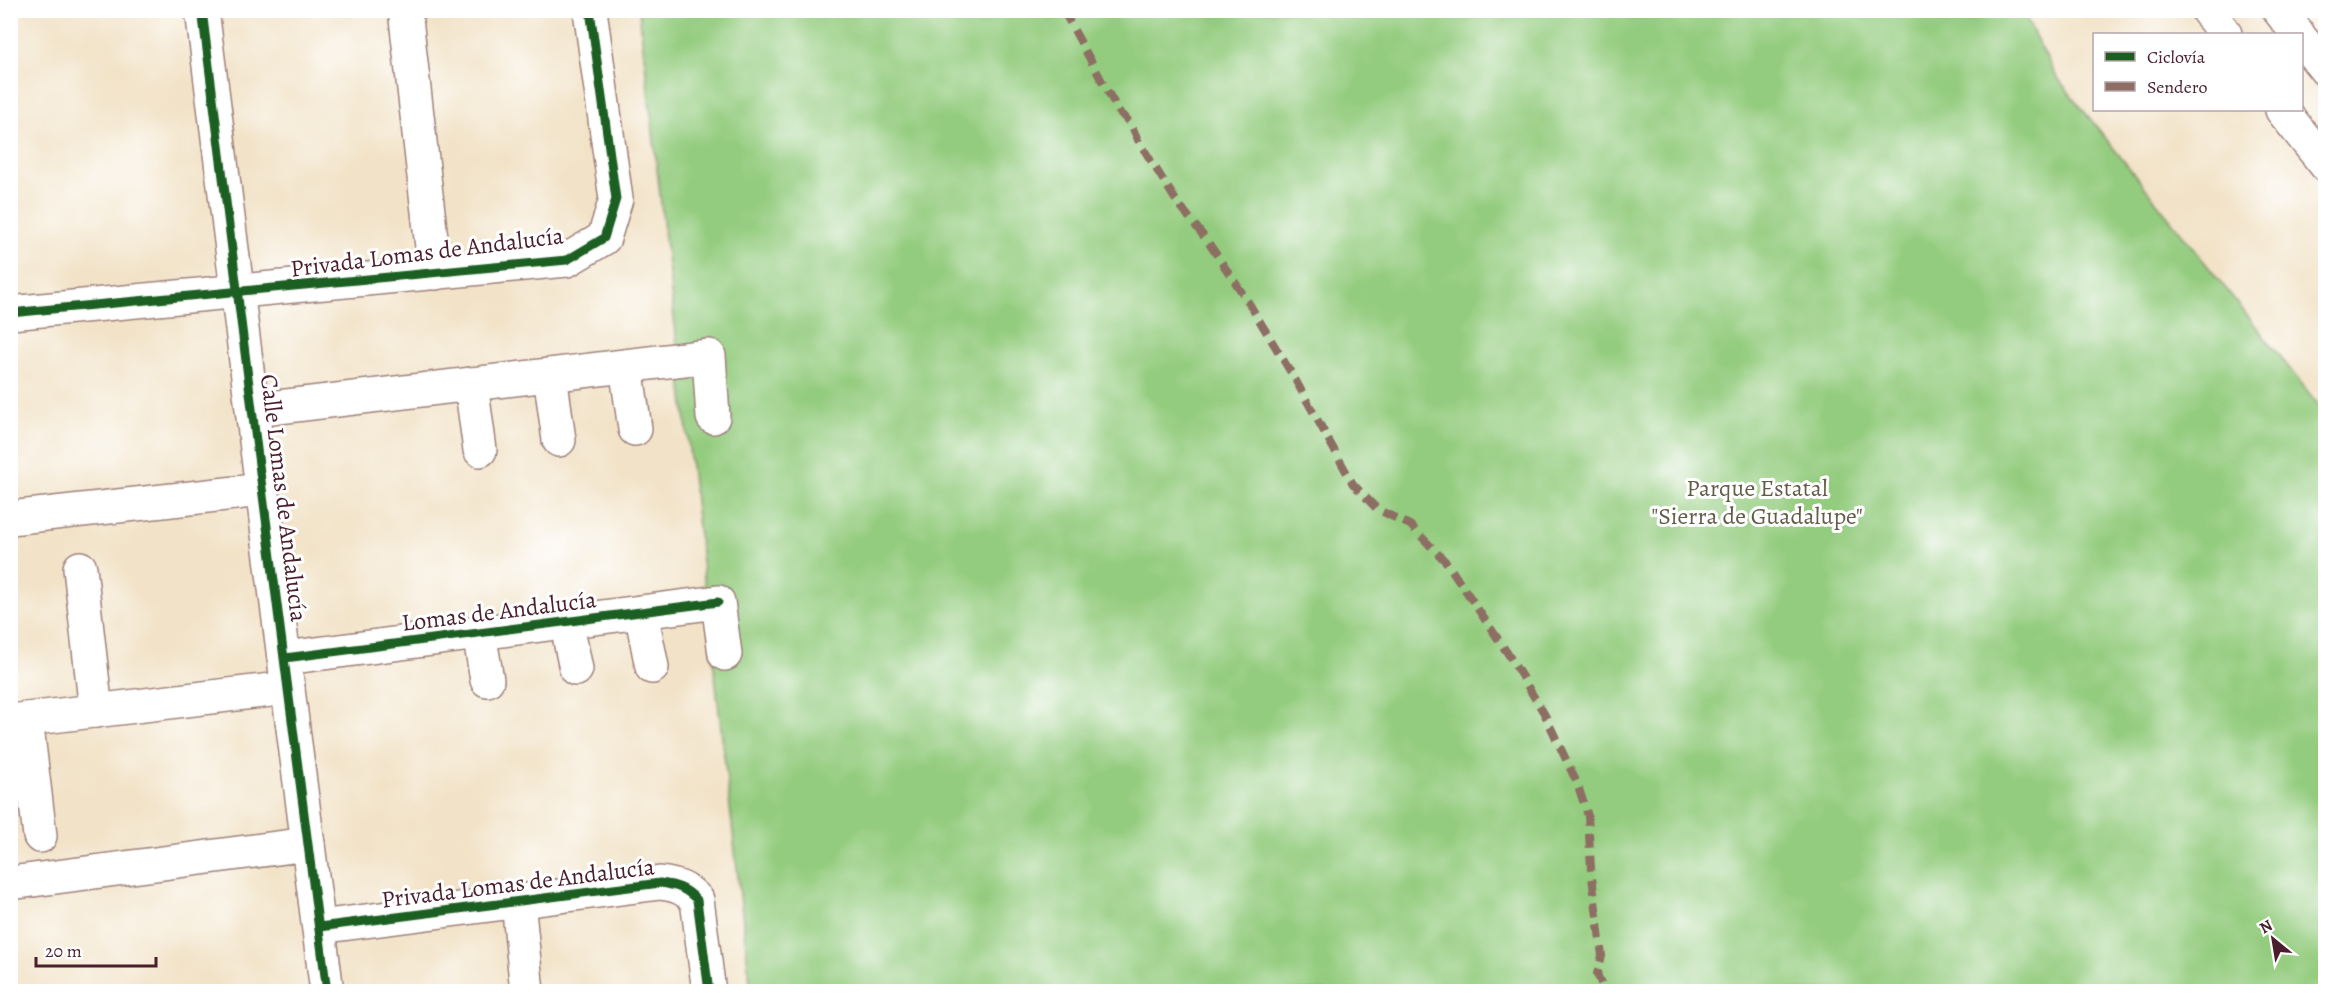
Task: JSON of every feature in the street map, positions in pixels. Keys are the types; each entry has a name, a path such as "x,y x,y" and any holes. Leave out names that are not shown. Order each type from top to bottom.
{"street":[{"name":"Calle Lomas de Andalucía","path":"202,10 236,293 327,992"},
{"name":"Privada Lomas de Andalucía","path":"405,10 435,273"},
{"name":"Privada Lomas de Andalucía","path":"236,293 567,260 604,238 616,199 590,10"},
{"path":"2207,10 2224,33"},
{"path":"2279,10 2295,33"},
{"path":"2283,111 2325,165"},
{"path":"10,313 236,293"},
{"path":"253,410 709,356 713,417"},
{"path":"626,366 635,429"},
{"path":"550,375 559,440"},
{"path":"471,384 480,450"},
{"path":"10,518 263,490"},
{"path":"80,568 96,711"},
{"name":"Lomas de Andalucía","path":"18,720 96,711 478,633 718,602 724,654"},
{"path":"641,612 652,667"},
{"path":"566,621 576,669"},
{"path":"478,633 487,680"},
{"path":"18,720 40,836"},
{"path":"10,883 308,844"},
{"name":"Privada Lomas de Andalucía","path":"319,927 660,884 687,890 697,900 709,992"},
{"name":"Privada Lomas de Andalucía","path":"518,901 527,992"}],"green space":[{"name":"Parque Estatal \"Sierra de Guadalupe\"","path":"639,11 2022,11 2056,76 2325,413 2325,991 751,991"}],"marked path":[{"path":"1063,10 1119,112 1131,124 1138,140 1175,199 1208,242 1247,300 1296,381 1353,484 1377,509 1410,525 1447,563 1508,654 1545,715 1577,783 1588,816 1591,869 1602,956 1597,974 1605,992"}],"cycle path":[{"path":"202,10 327,992"},
{"path":"10,313 567,260 604,238 616,199 590,10"},
{"path":"285,658 718,602"},
{"path":"319,927 660,883 685,890 697,900 709,992"}]}
